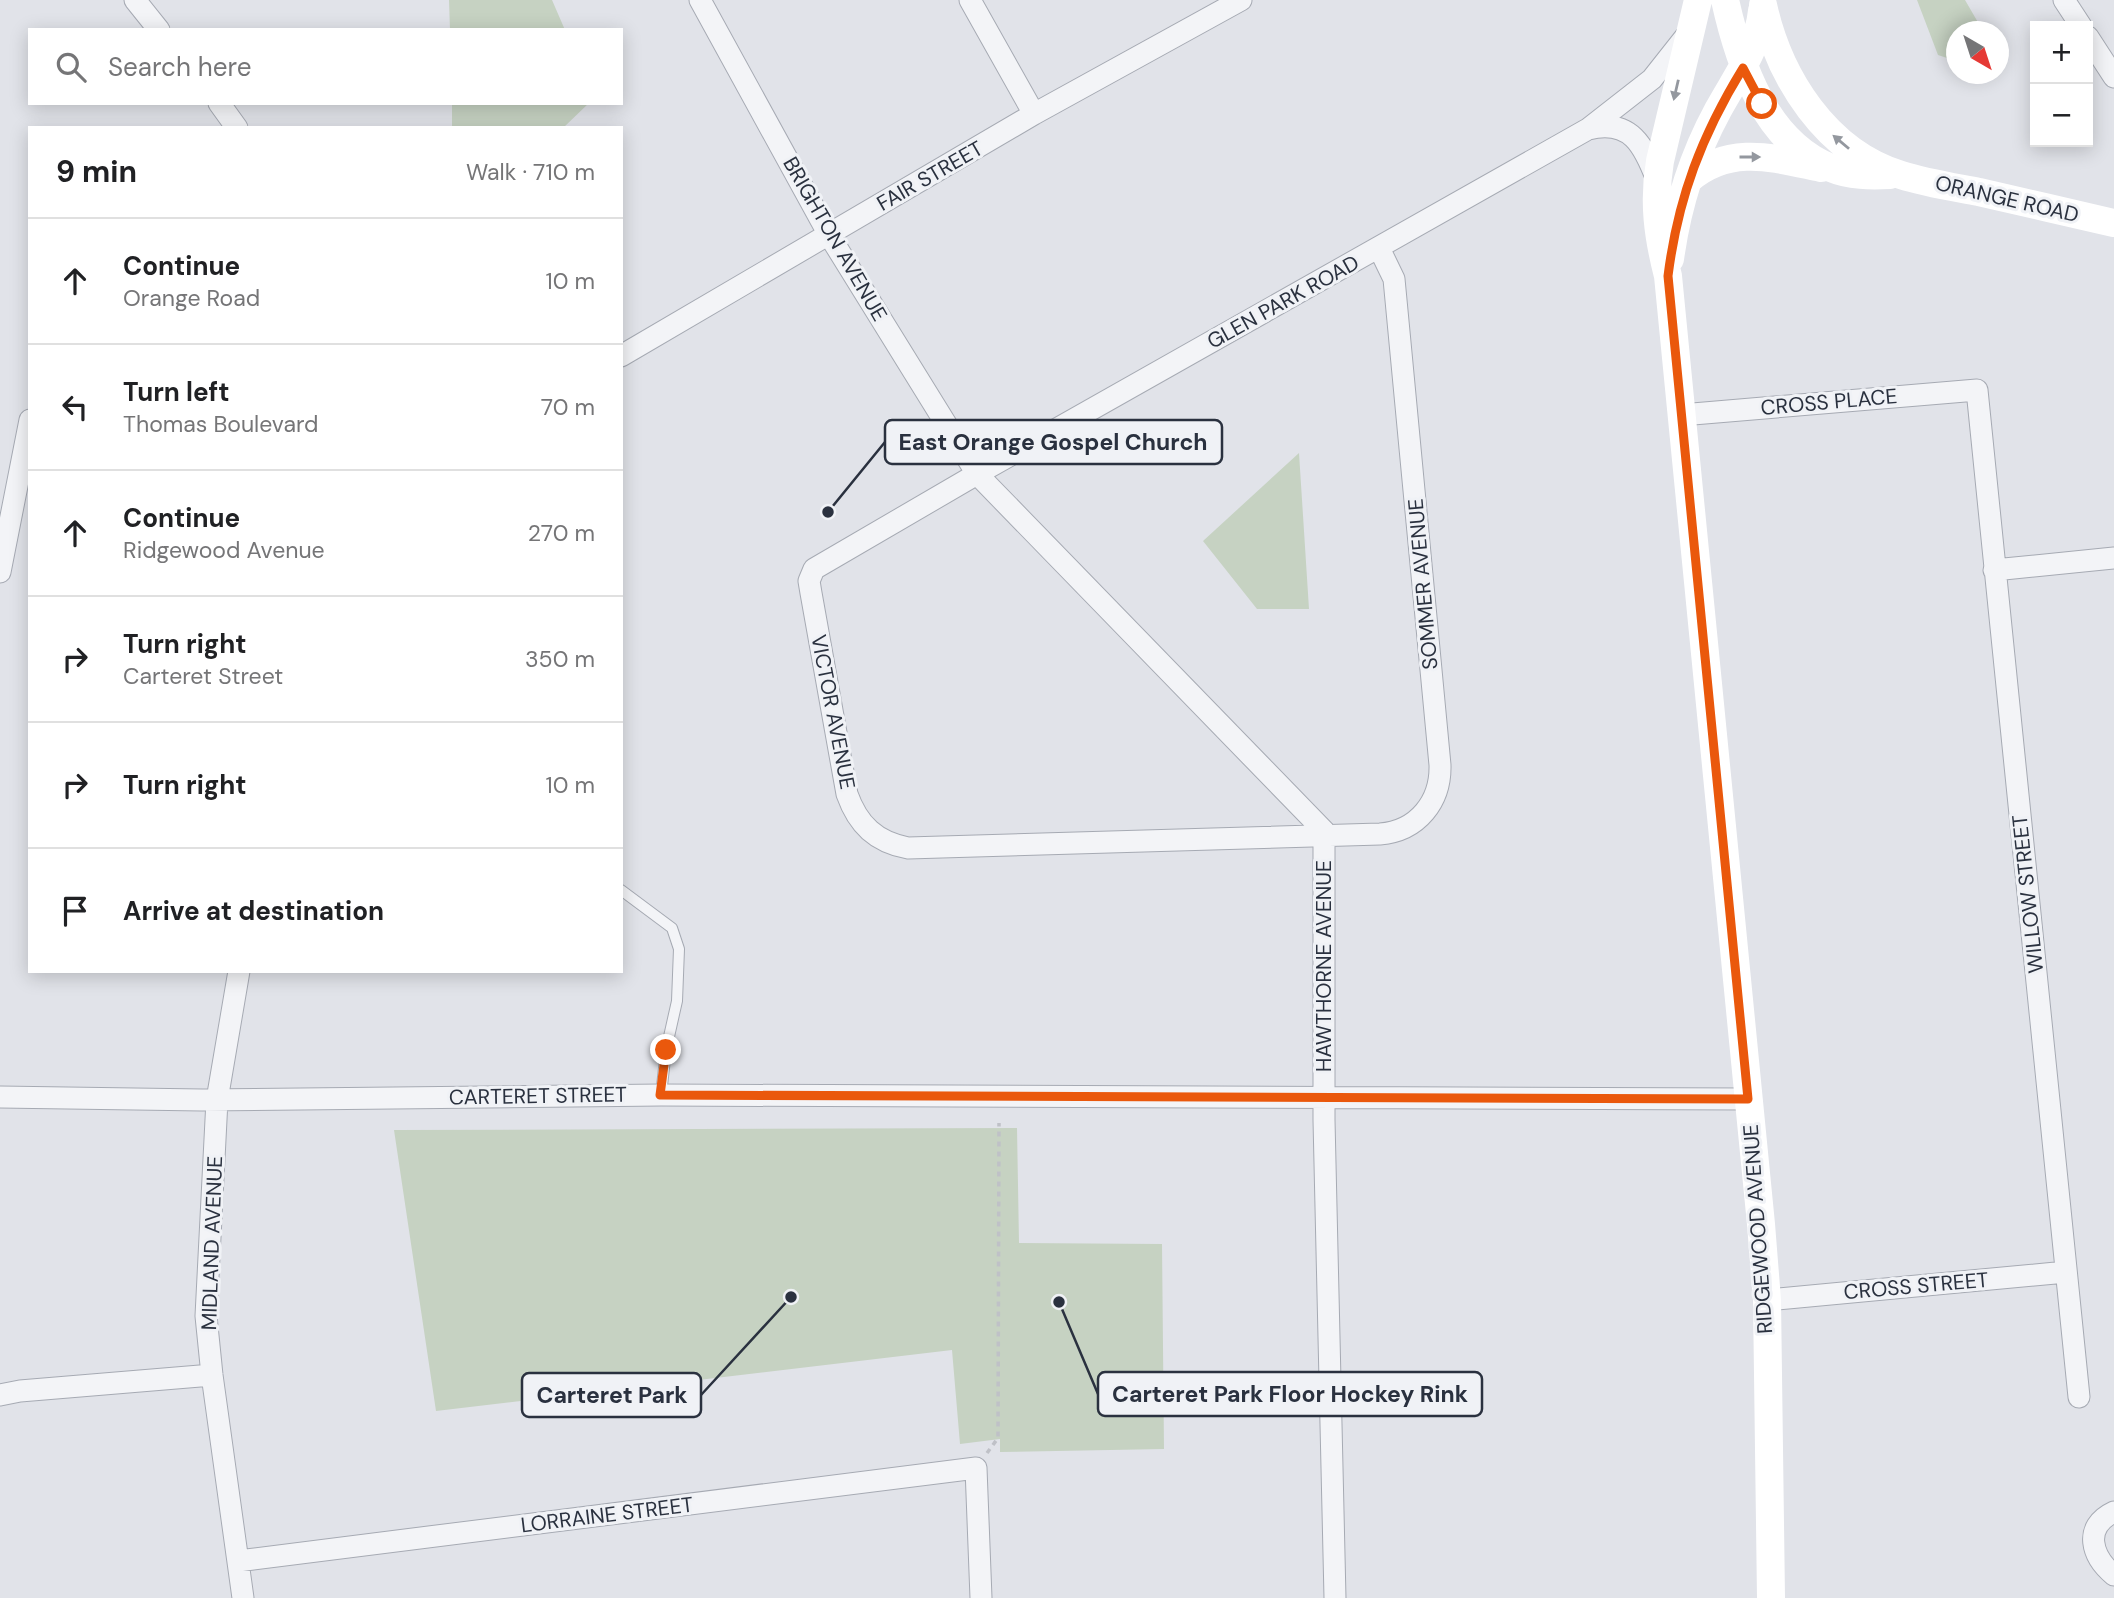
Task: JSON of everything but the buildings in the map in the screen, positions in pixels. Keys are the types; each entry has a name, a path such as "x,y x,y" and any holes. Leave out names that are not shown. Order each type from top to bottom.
{"street":[{"path":"135,0 157,28"},
{"name":"BRIGHTON AVENUE","path":"700,0 829,234 977,474"},
{"path":"970,0 1034,114"},
{"name":"FAIR STREET","path":"624,350 1034,114 1241,0"},
{"path":"1668,276 1657,227 1657,180 1698,0"},
{"name":"ORANGE ROAD","path":"1725,0 1743,68 1762,104 1783,132 1819,162 1844,172 1900,175 2114,223"},
{"path":"2064,0 2078,21"},
{"path":"1668,276 1675,228 1688,180 1712,122 1755,44 1762,3"},
{"name":"ORANGE ROAD","path":"1762,3 1767,25 1782,62 1799,94 1820,121 1854,152 1900,175"},
{"name":"GLEN PARK ROAD","path":"977,474 1588,129 1652,79 1676,51 1690,29"},
{"path":"2093,45 2114,77"},
{"path":"220,105 236,126"},
{"path":"1588,129 1609,126 1630,134 1645,152 1657,180"},
{"path":"1688,180 1716,161 1743,156 1770,158 1844,172"},
{"name":"SOMMER AVENUE","path":"1324,836 1386,834 1404,829 1429,808 1438,791 1440,778 1394,279 1378,248"},
{"name":"RIDGEWOOD AVENUE","path":"1668,276 1761,1224 1766,1300 1771,1598"},
{"name":"CROSS PLACE","path":"1681,415 1977,390"},
{"name":"WILLOW STREET","path":"1977,390 2079,1397"},
{"path":"0,572 28,430"},
{"name":"HAWTHORNE AVENUE","path":"977,474 1324,831 1324,1098 1335,1598"},
{"name":"VICTOR AVENUE","path":"977,474 814,569 809,581 847,794 853,811 865,828 882,841 908,848 1324,836"},
{"path":"1994,570 2114,558"},
{"name":"MIDLAND AVENUE","path":"239,973 217,1100 206,1317 243,1598"},
{"name":"CARTERET STREET","path":"0,1097 217,1100 660,1095 1748,1099"},
{"name":"CROSS STREET","path":"1766,1300 2066,1272"},
{"path":"0,1395 20,1391 212,1375"},
{"path":"976,1468 981,1598"},
{"name":"LORRAINE STREET","path":"238,1561 976,1468"},
{"path":"2114,1512 2101,1521 2094,1539 2098,1559 2114,1575"}],"lane":[{"path":"623,891 672,928 679,949 677,1001 666,1050 660,1095"}],"path":[{"path":"976,1468 998,1438 999,1122"}],"green space":[{"path":"449,0 552,0 564,28 450,28"},
{"path":"1917,0 1965,0 1977,21 1946,21 1946,58 1938,55"},
{"path":"452,105 587,105 565,126 452,126"},
{"path":"1299,453 1309,609 1257,609 1203,541"},
{"path":"1017,1128 1019,1243 1162,1244 1164,1449 1000,1452 1000,1439 960,1444 952,1350 436,1411 394,1130"}],"place":[{"name":"East Orange Gospel Church","path":"828,512"},
{"name":"Carteret Park","path":"791,1297"},
{"name":"Carteret Park Floor Hockey Rink","path":"1059,1302"}],"route":[{"path":"666,1050 660,1095 1748,1099 1668,276 1675,228 1688,180 1718,110 1743,68 1762,104"}]}
